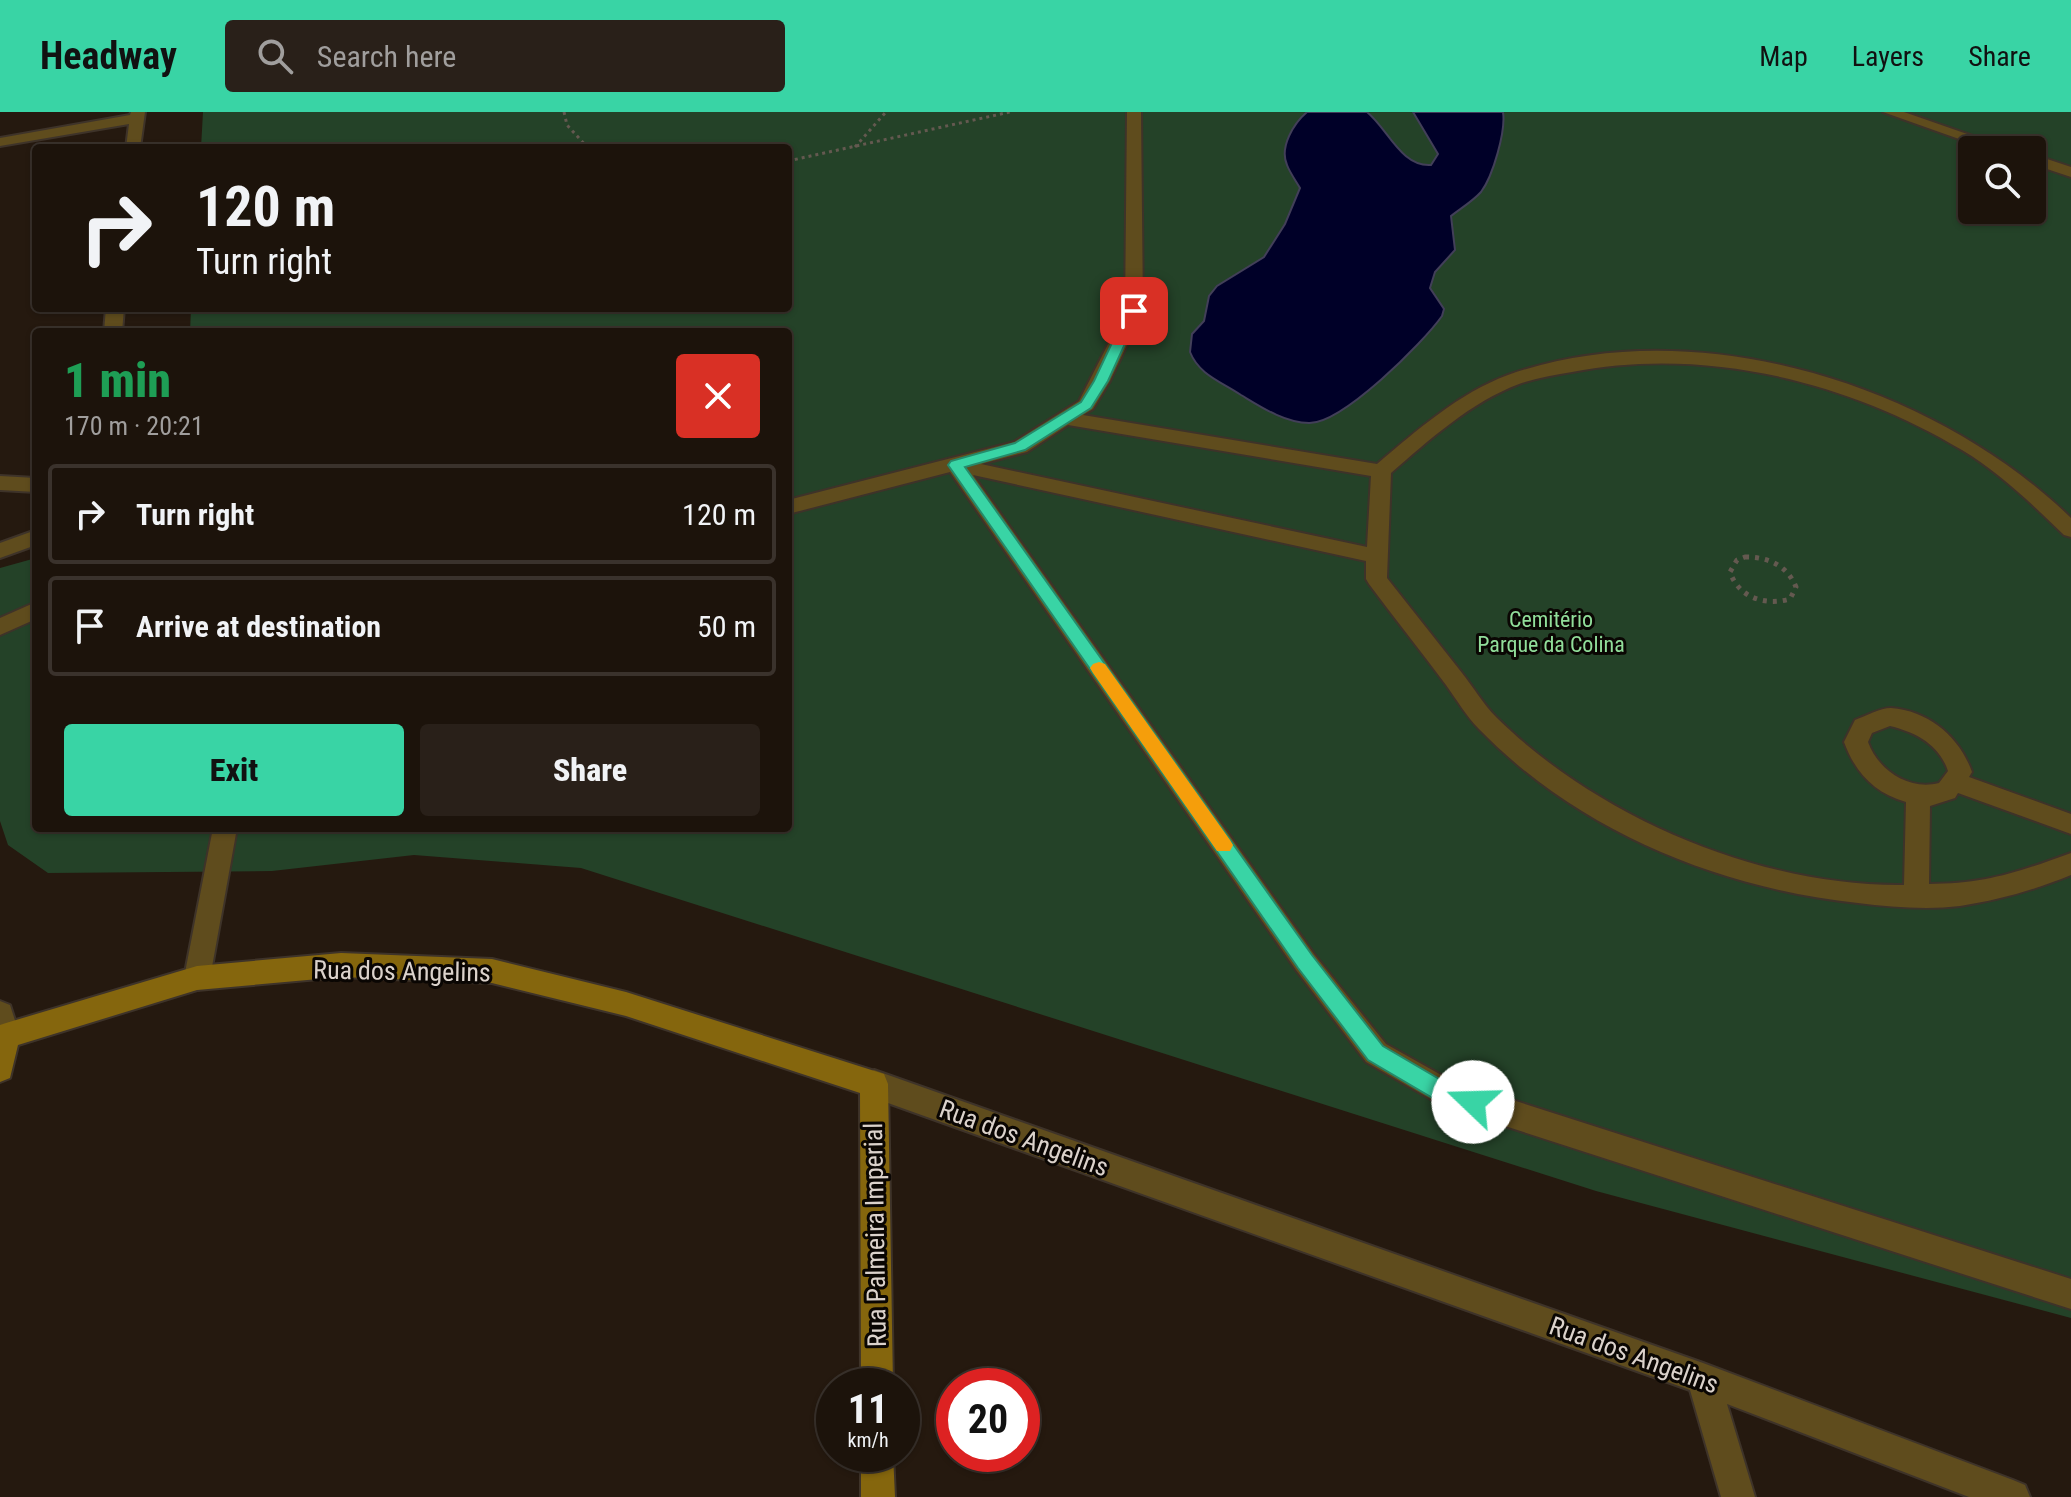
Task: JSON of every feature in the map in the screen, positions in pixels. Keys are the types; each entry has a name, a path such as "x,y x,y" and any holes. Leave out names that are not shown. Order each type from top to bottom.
{"street":[{"path":"792,506 1020,447 1086,405 1101,381 1134,311 1134,112"},
{"path":"1890,112 1963,136"},
{"path":"0,142 137,115 133,144"},
{"path":"2046,164 2071,172"},
{"path":"2071,530 2027,486 1955,438 1884,405 1785,371 1706,358 1629,356 1576,364 1511,381 1440,421 1381,471 1376,579 1490,726 1587,804 1686,853 1790,883 1883,896 1985,893 2058,871 2071,864"},
{"path":"1067,419 1381,471"},
{"path":"956,465 1377,556"},
{"path":"956,465 1305,962 1376,1053 1443,1092 2071,1294"},
{"path":"0,483 32,485"},
{"path":"0,551 32,539"},
{"path":"0,627 32,612"},
{"path":"1889,717 1929,731 1949,747 1957,760 1960,772 1957,783 1948,791 1935,795 1918,795 1901,790 1869,771 1855,744 1857,733 1864,724 1889,717"},
{"path":"1957,783 2071,824"},
{"path":"1916,896 1918,795"},
{"path":"197,978 224,832"},
{"name":"Rua dos Angelins","path":"2,1029 197,978 341,965 492,971 626,1004 874,1084 1703,1379 2013,1497"},
{"path":"0,1069 2,1029"},
{"name":"Rua Palmeira Imperial","path":"874,1084 877,1368"},
{"path":"1703,1379 1738,1497"},
{"path":"877,1472 878,1497"}],"path":[{"path":"564,112 567,125 584,144"},
{"path":"855,148 886,112"},
{"path":"792,160 1010,112"},
{"path":"1756,557 1768,560 1778,564 1794,579 1796,587 1790,599 1772,603 1751,598 1731,578 1731,565 1737,560 1756,557"}],"green space":[{"name":"Cemitério Parque da Colina","path":"203,112 2071,112 2071,1318 1596,1191 581,868 414,855 272,871 48,873 8,845 0,821 0,568 32,559 32,832 792,832 792,328 190,328 191,312 792,312 792,144 201,144"}],"water":[{"path":"1307,112 1367,112 1403,154 1420,164 1431,165 1438,154 1413,112 1503,112 1498,153 1486,185 1451,216 1455,250 1435,272 1430,288 1444,309 1442,316 1400,362 1361,397 1323,420 1309,423 1282,417 1219,382 1199,367 1190,352 1192,334 1204,321 1209,296 1217,286 1264,257 1285,224 1300,188 1287,165 1286,143 1297,122"}],"slow traffic":[{"path":"1099,668 1223,845"}],"route":[{"path":"1134,311 1101,381 1086,405 1020,447 956,465 1305,962 1376,1053 1443,1092 1473,1102"}]}
